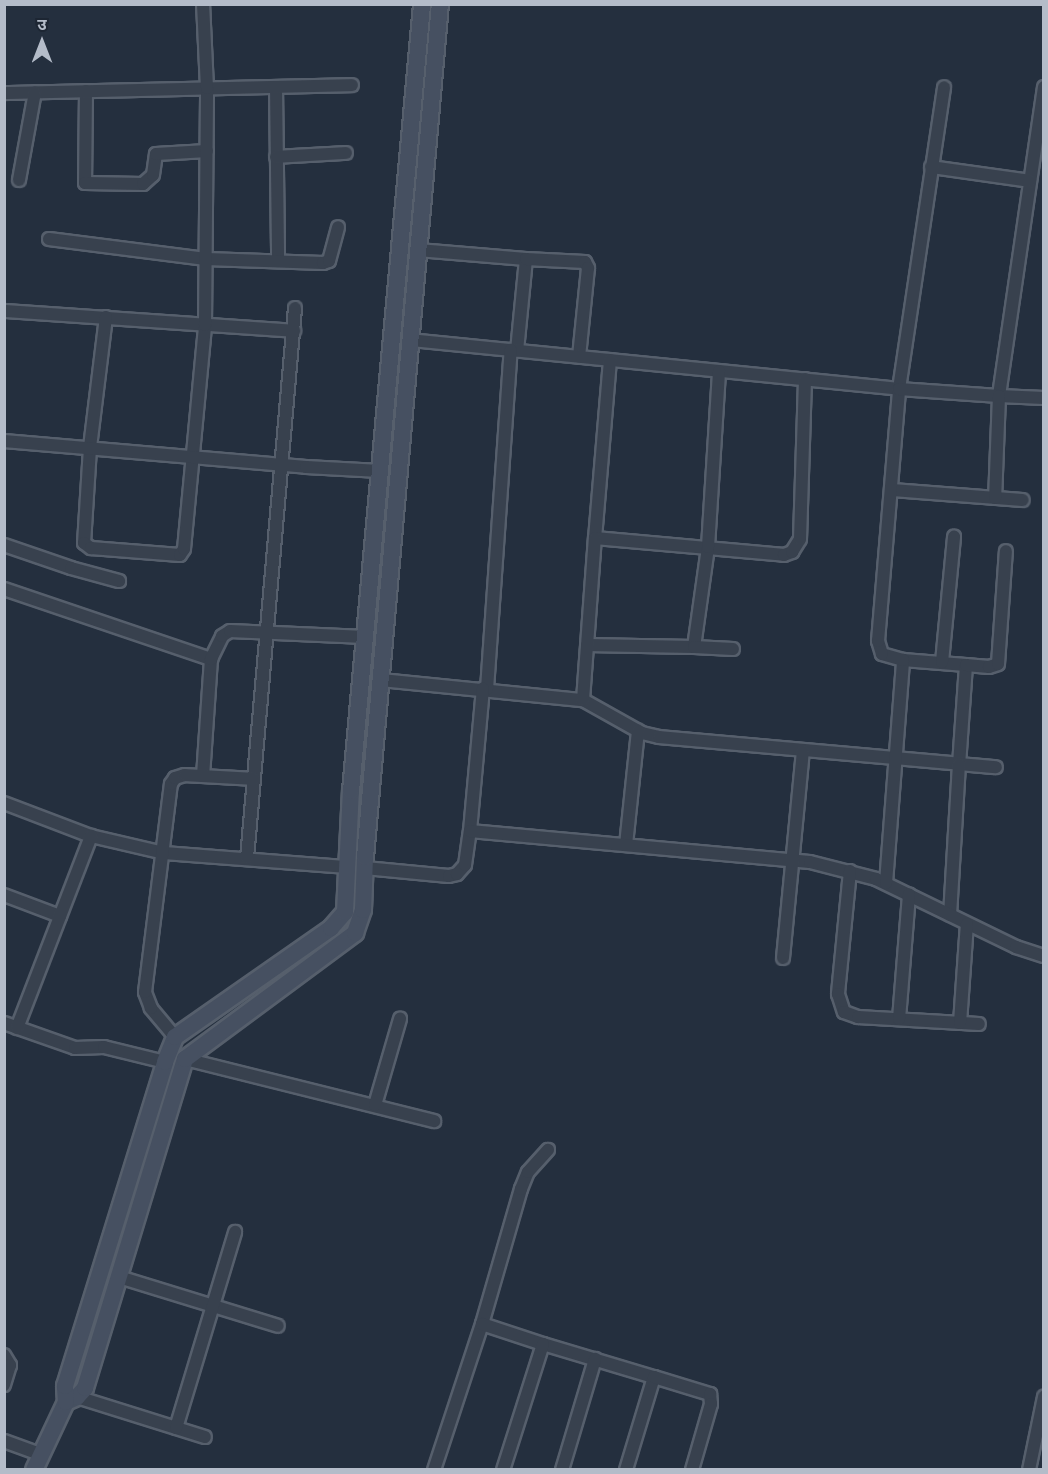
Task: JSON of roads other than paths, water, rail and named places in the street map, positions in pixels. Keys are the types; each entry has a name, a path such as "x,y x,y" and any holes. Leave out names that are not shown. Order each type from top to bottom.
{"street":[{"path":"106,317 90,448 84,543 91,548 175,556 183,553 205,325 207,88 203,4"},
{"path":"205,1437 72,1399 65,1386 165,1062 175,1037 331,928 345,912 351,791 422,4"},
{"path":"34,1470 40,1454 72,1399 85,1388 185,1059 355,933 363,910 364,868 440,4"},
{"path":"4,93 352,85"},
{"path":"276,87 278,260"},
{"path":"944,87 899,389 878,645 886,657 989,667 998,664 1006,551"},
{"path":"995,498 999,396 1030,181 1038,165 1044,87"},
{"path":"86,91 85,183 143,184 153,175 156,154 207,151"},
{"path":"19,180 35,92"},
{"path":"276,157 346,153"},
{"path":"931,167 1030,181"},
{"path":"49,239 206,259 323,263 329,261 338,227"},
{"path":"418,250 585,262 588,268 579,357"},
{"path":"4,802 91,836 164,853 449,876 456,874 465,865 485,689 514,350 526,258"},
{"path":"247,858 295,308"},
{"path":"4,311 294,331"},
{"path":"410,340 899,389 1044,398"},
{"path":"583,700 610,360"},
{"path":"694,646 708,547 718,371"},
{"path":"595,538 784,555 797,546 800,539 805,379"},
{"path":"4,441 282,465 380,471"},
{"path":"892,490 1023,500"},
{"path":"942,662 954,537"},
{"path":"4,545 71,568 119,580"},
{"path":"4,589 211,659"},
{"path":"203,776 211,659 222,636 227,632 267,631 365,637"},
{"path":"587,645 694,646 733,649"},
{"path":"886,883 903,660"},
{"path":"950,915 966,665"},
{"path":"381,680 583,700 638,731 659,737 996,767"},
{"path":"626,845 638,731"},
{"path":"783,958 803,751"},
{"path":"175,1037 151,1008 146,992 171,784 175,778 185,775 254,779"},
{"path":"470,831 793,860 850,871 886,883 1016,947 1044,956"},
{"path":"17,1028 91,836"},
{"path":"850,871 838,994 839,1004 849,1015 979,1024"},
{"path":"899,1019 909,894"},
{"path":"4,895 60,915"},
{"path":"960,1023 967,924"},
{"path":"375,1105 400,1019"},
{"path":"4,1023 75,1048 104,1047 165,1062"},
{"path":"185,1059 434,1121"},
{"path":"434,1470 482,1324 521,1189 528,1172 548,1150"},
{"path":"176,1428 235,1232"},
{"path":"119,1277 278,1326"},
{"path":"482,1324 710,1394 711,1404 692,1470"},
{"path":"503,1470 543,1344"},
{"path":"4,1355 10,1365 4,1385"},
{"path":"562,1470 595,1359"},
{"path":"626,1470 654,1377"},
{"path":"1029,1470 1044,1397"},
{"path":"4,1442 40,1454"}]}
